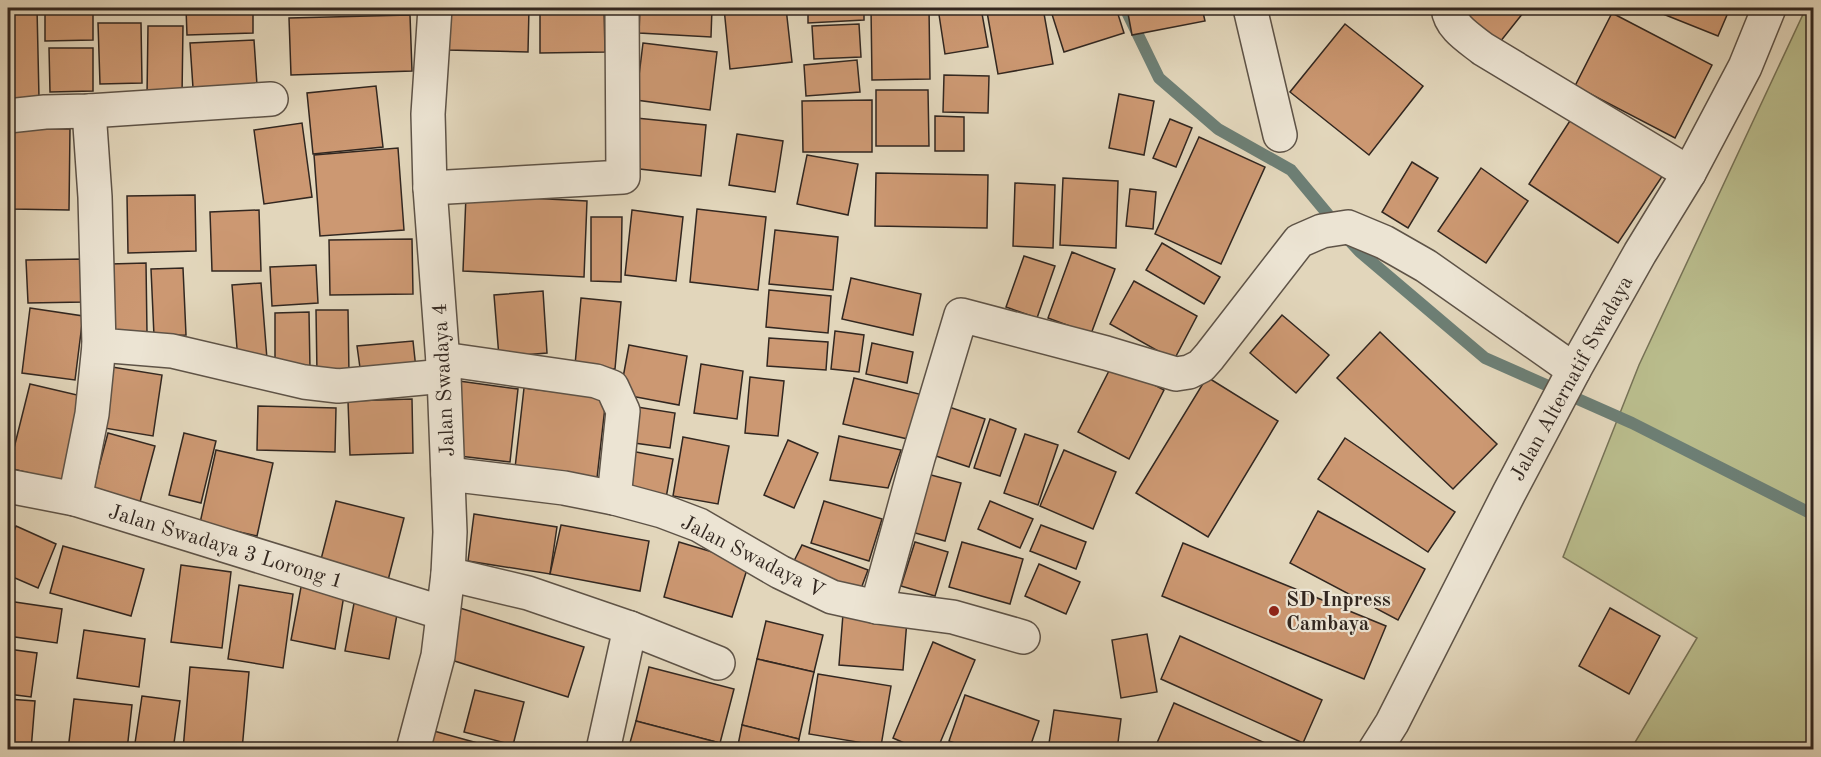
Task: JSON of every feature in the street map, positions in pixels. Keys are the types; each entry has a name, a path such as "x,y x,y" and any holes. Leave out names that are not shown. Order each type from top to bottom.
{"street":[{"name":"Jalan Swadaya 4","path":"413,750 438,656 448,574 450,532 444,368 430,188 428,114 435,8"},
{"path":"430,188 623,177 622,8"},
{"path":"1250,8 1280,135"},
{"path":"1448,8 1449,17 1461,32 1483,49 1689,173"},
{"name":"Jalan Alternatif Swadaya","path":"1375,750 1392,723 1509,492 1574,370 1640,253 1689,173 1745,67 1769,8"},
{"path":"8,116 271,99"},
{"path":"75,499 92,414 99,345 95,196 89,111"},
{"path":"877,607 961,315 1176,374 1190,372 1201,366 1209,357 1299,241 1322,231 1348,227 1384,242 1426,267 1574,370"},
{"path":"99,345 172,351 240,369 304,382 338,386 444,368 596,381 612,387 623,411 614,498"},
{"name":"Jalan Swadaya V","path":"448,474 564,488 662,511 699,525 780,572 832,597 877,607 953,617 1023,637"},
{"name":"Jalan Swadaya 3 Lorong 1","path":"8,486 75,499 443,614"},
{"path":"448,574 528,593 630,628 718,663"},
{"path":"603,750 630,628"}],"green space":[{"path":"1806,8 1814,8 1813,749 1631,749 1697,638 1563,557 1639,365"}],"building":[{"path":"8,8 37,8 39,98 8,99"},
{"path":"186,8 253,8 253,33 187,35"},
{"path":"448,8 529,8 528,52 447,50"},
{"path":"540,8 604,8 605,52 540,53"},
{"path":"640,8 712,8 711,37 639,33"},
{"path":"724,8 786,8 792,62 730,69"},
{"path":"808,8 864,8 864,20 808,23"},
{"path":"871,8 929,8 930,79 872,80"},
{"path":"938,8 981,8 988,47 945,54"},
{"path":"1011,8 1043,8 1053,64 998,74 987,12"},
{"path":"1050,8 1116,8 1124,33 1064,52"},
{"path":"1127,8 1202,8 1205,21 1132,35"},
{"path":"1475,8 1527,8 1500,42 1468,16"},
{"path":"1648,8 1730,8 1718,36"},
{"path":"45,12 93,12 93,40 45,41"},
{"path":"1612,13 1712,65 1675,138 1575,86"},
{"path":"410,15 412,71 291,75 289,18"},
{"path":"98,23 141,23 142,83 100,84"},
{"path":"859,24 861,57 814,59 812,26"},
{"path":"1345,24 1423,86 1369,155 1290,92"},
{"path":"148,26 183,26 182,96 147,96"},
{"path":"254,40 257,85 193,88 190,43"},
{"path":"643,43 717,52 710,110 636,100"},
{"path":"49,48 93,48 93,91 50,92"},
{"path":"857,60 860,92 806,96 804,65"},
{"path":"944,75 989,76 988,113 943,112"},
{"path":"376,86 383,147 313,154 307,93"},
{"path":"876,90 928,90 929,146 876,146"},
{"path":"1119,94 1154,101 1144,155 1109,148"},
{"path":"872,100 872,152 803,152 802,101"},
{"path":"1575,113 1665,172 1618,243 1529,184"},
{"path":"935,116 964,117 964,151 935,151"},
{"path":"636,118 706,125 701,176 631,168"},
{"path":"1170,119 1192,128 1176,167 1153,158"},
{"path":"302,123 312,197 264,204 254,130"},
{"path":"11,128 70,129 69,210 11,209"},
{"path":"737,134 783,141 775,192 729,185"},
{"path":"1199,137 1265,167 1221,264 1155,234"},
{"path":"398,148 404,230 320,236 314,155"},
{"path":"807,155 858,164 848,215 797,204"},
{"path":"1412,162 1438,178 1408,228 1382,212"},
{"path":"1481,168 1528,201 1486,263 1438,231"},
{"path":"876,173 988,175 987,228 875,226"},
{"path":"1063,178 1118,181 1116,248 1060,245"},
{"path":"1015,183 1055,185 1053,248 1013,246"},
{"path":"1130,189 1156,192 1153,229 1126,226"},
{"path":"195,195 196,251 128,253 127,196"},
{"path":"466,195 587,201 584,277 463,271"},
{"path":"697,209 766,217 758,290 690,282"},
{"path":"259,210 261,271 212,271 210,212"},
{"path":"632,210 683,217 676,281 625,275"},
{"path":"591,217 622,217 621,282 591,281"},
{"path":"775,230 838,237 833,290 769,284"},
{"path":"412,239 413,294 330,295 329,240"},
{"path":"1162,243 1220,277 1204,304 1146,270"},
{"path":"1072,252 1115,269 1091,334 1048,318"},
{"path":"1024,256 1055,266 1037,318 1006,307"},
{"path":"83,259 84,302 28,303 26,260"},
{"path":"146,263 147,333 112,334 110,264"},
{"path":"316,265 318,303 272,306 270,267"},
{"path":"183,268 186,335 154,336 151,269"},
{"path":"851,278 921,294 913,335 842,319"},
{"path":"1134,281 1197,316 1174,360 1110,324"},
{"path":"261,283 267,359 238,361 232,285"},
{"path":"769,290 831,296 828,333 766,327"},
{"path":"543,291 547,353 499,357 494,295"},
{"path":"581,298 621,302 615,369 575,365"},
{"path":"30,308 83,316 75,380 22,373"},
{"path":"316,310 348,310 349,374 317,374"},
{"path":"309,312 310,369 275,369 275,313"},
{"path":"1282,315 1329,355 1296,393 1250,353"},
{"path":"835,331 864,335 859,372 831,369"},
{"path":"1380,332 1497,444 1453,489 1337,378"},
{"path":"769,338 828,342 826,370 767,366"},
{"path":"413,341 416,369 361,375 357,346"},
{"path":"872,343 913,352 907,383 866,374"},
{"path":"629,345 687,356 679,405 620,394"},
{"path":"1113,363 1164,390 1129,459 1078,432"},
{"path":"701,364 743,371 737,419 694,413"},
{"path":"112,367 162,375 153,436 104,428"},
{"path":"750,377 784,381 778,436 745,433"},
{"path":"1207,377 1278,421 1208,537 1136,493"},
{"path":"854,378 923,395 912,440 843,424"},
{"path":"459,381 518,389 510,462 451,455"},
{"path":"30,384 90,398 69,483 9,468"},
{"path":"524,388 606,398 597,478 515,468"},
{"path":"8,399 13,400 8,431"},
{"path":"412,399 413,453 350,455 348,401"},
{"path":"258,406 336,408 335,452 257,450"},
{"path":"631,406 675,413 670,448 627,442"},
{"path":"946,406 985,419 969,467 930,454"},
{"path":"990,419 1016,429 1000,476 974,468"},
{"path":"108,433 155,446 140,502 93,489"},
{"path":"184,433 216,441 201,503 169,495"},
{"path":"1025,434 1058,445 1038,505 1004,493"},
{"path":"839,436 901,450 888,488 830,480"},
{"path":"683,437 729,446 718,504 673,496"},
{"path":"1345,438 1455,512 1428,552 1318,479"},
{"path":"788,440 818,453 794,508 764,495"},
{"path":"216,450 273,463 257,536 200,523"},
{"path":"1064,450 1116,472 1093,529 1040,506"},
{"path":"631,451 673,459 666,498 625,490"},
{"path":"920,472 961,483 945,541 904,530"},
{"path":"336,501 404,518 386,588 318,571"},
{"path":"824,501 882,519 869,561 811,543"},
{"path":"990,501 1033,519 1020,548 978,529"},
{"path":"1318,511 1425,569 1398,620 1290,563"},
{"path":"474,514 557,527 550,574 468,561"},
{"path":"561,525 649,541 640,591 550,574"},
{"path":"1041,525 1086,542 1076,569 1030,551"},
{"path":"16,526 56,544 38,588 8,575 8,546"},
{"path":"679,542 749,563 732,617 664,597"},
{"path":"915,542 948,552 935,596 901,586"},
{"path":"962,542 1023,559 1010,604 949,587"},
{"name":"SD Inpress Cambaya","path":"1183,543 1386,626 1364,679 1162,596"},
{"path":"802,545 868,570 859,594 791,567"},
{"path":"63,546 144,569 131,616 50,593"},
{"path":"1039,564 1080,582 1066,614 1025,596"},
{"path":"181,565 231,572 222,648 171,642"},
{"path":"239,585 293,594 283,668 228,659"},
{"path":"301,587 344,595 335,649 291,640"},
{"path":"355,598 398,609 389,659 345,651"},
{"path":"8,601 62,609 57,643 8,636"},
{"path":"460,608 584,647 568,697 445,658"},
{"path":"1610,608 1660,636 1629,694 1579,666"},
{"path":"843,614 907,620 903,670 839,665"},
{"path":"766,621 823,635 814,672 757,659"},
{"path":"84,630 145,639 139,687 77,678"},
{"path":"1147,634 1157,692 1121,698 1112,640"},
{"path":"1180,636 1322,700 1303,743 1161,679"},
{"path":"933,642 975,660 937,750 920,750 893,738"},
{"path":"8,649 37,653 31,697 8,694"},
{"path":"757,659 814,672 799,739 742,725"},
{"path":"190,667 249,672 242,750 183,750"},
{"path":"649,667 734,689 720,743 636,721"},
{"path":"818,674 891,686 881,746 809,734"},
{"path":"475,690 524,702 513,745 464,732"},
{"path":"965,695 1039,721 1029,750 974,750 949,741"},
{"path":"142,696 180,701 173,750 134,750"},
{"path":"8,699 35,701 31,750 8,750"},
{"path":"74,699 132,705 127,750 68,750"},
{"path":"1174,703 1281,750 1154,750"},
{"path":"1054,710 1121,719 1117,750 1048,750"},
{"path":"636,721 720,743 719,750 628,750"},
{"path":"742,725 799,739 797,750 737,750"},
{"path":"423,728 503,750 417,750"},
{"path":"811,743 836,750 810,750"}],"waterway":[{"path":"1125,8 1159,78 1218,129 1291,170 1336,224"},
{"path":"1347,238 1360,252 1485,358 1632,423 1814,515"}],"place":[{"name":"SD Inpress Cambaya","path":"1274,611"}]}
